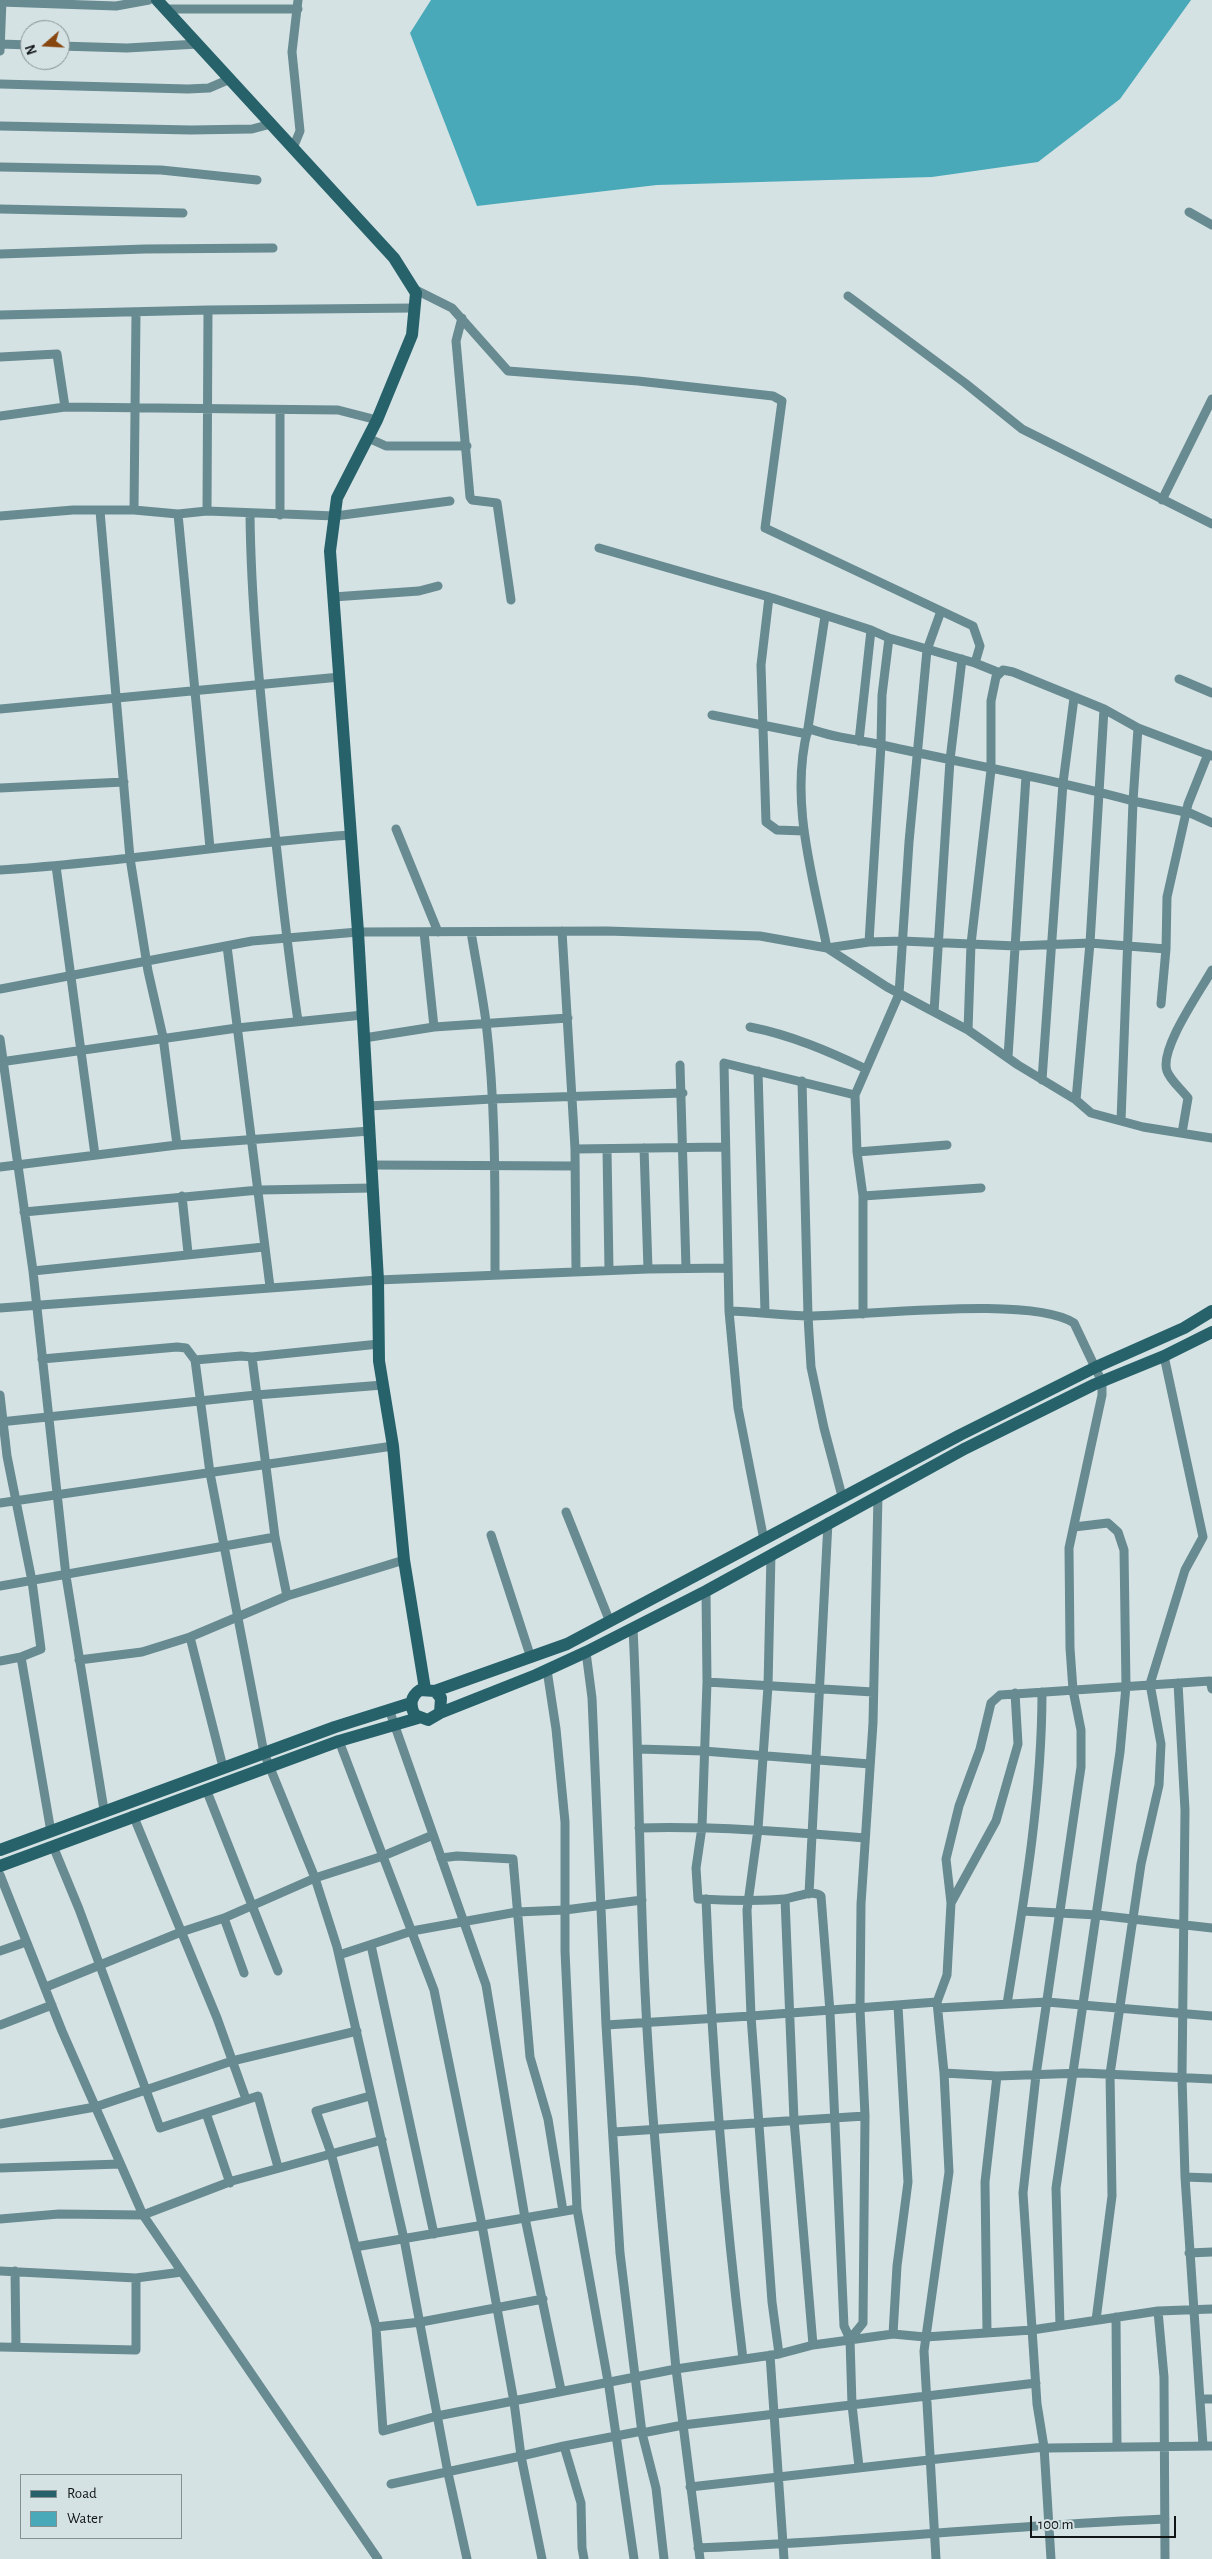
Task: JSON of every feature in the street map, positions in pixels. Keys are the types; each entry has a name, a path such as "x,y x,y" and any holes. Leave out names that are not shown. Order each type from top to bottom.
{"main road":[{"path":"161,4 394,258 416,293 412,335 377,420 337,498 330,551 369,1106 378,1280 379,1344 383,1385 393,1446 404,1560 430,1690 441,1698 440,1713"},
{"path":"418,1718 412,1710 411,1703 416,1692 430,1690 531,1658 567,1644 764,1540 842,1496 1096,1367 1165,1337 1212,1311"},
{"path":"0,1866 339,1741 418,1718 432,1719 440,1713 547,1670 706,1591 828,1522 966,1448 1102,1382 1164,1356 1212,1332"},
{"path":"0,1850 264,1752 335,1727 390,1712 411,1703"}],"street":[{"path":"0,51 1,2 116,6 149,0"},
{"path":"161,4 298,5 292,52 300,131 293,148"},
{"path":"0,44 20,45"},
{"path":"70,46 126,48 198,44"},
{"path":"0,84 188,89 209,88 230,79"},
{"path":"0,126 191,130 252,129 271,124"},
{"path":"0,167 160,170 257,180"},
{"path":"0,209 183,213"},
{"path":"1189,212 1212,225"},
{"path":"0,254 145,249 273,248"},
{"path":"412,288 452,308 508,371 638,381 773,396 782,401 765,528 973,626 980,646 975,663"},
{"path":"848,296 965,383 1022,429 1212,524"},
{"path":"0,315 414,308"},
{"path":"207,511 208,310"},
{"path":"134,510 136,313"},
{"path":"462,318 456,341 467,446 470,497 472,500 498,503 511,600"},
{"path":"0,358 57,354 65,408"},
{"path":"1162,500 1212,399"},
{"path":"0,416 65,408 338,410 377,420"},
{"path":"280,410 280,515"},
{"path":"368,438 386,446 467,446"},
{"path":"0,516 73,510 134,510 178,514 207,511 335,516 450,501"},
{"path":"100,511 130,858 146,960 163,1037 177,1145"},
{"path":"178,514 210,848"},
{"path":"250,514 250,564 259,685 286,940 298,1020"},
{"path":"599,548 770,597 871,630 889,638 975,663 1000,673"},
{"path":"334,597 419,590 438,586"},
{"path":"770,597 762,665 766,822 777,830 804,831"},
{"path":"863,1314 863,1196 857,1152 855,1095 899,994 917,753 927,650 941,611"},
{"path":"825,616 807,731 802,749 804,831 828,948 899,994 968,1030 1042,1080 1076,1100 1091,1112 1143,1127 1212,1138"},
{"path":"859,741 871,630"},
{"path":"869,942 881,745 882,695 889,638"},
{"path":"934,1012 950,760 962,659"},
{"path":"968,1030 971,944 990,769 991,701 996,677 1005,670 1104,709 1138,728 1210,755 1186,812 1167,897 1166,949 1161,1004"},
{"path":"0,709 340,677"},
{"path":"1179,679 1212,693"},
{"path":"1042,1080 1063,783 1074,698"},
{"path":"1076,1100 1090,943 1097,791 1104,709"},
{"path":"712,715 765,726 807,731 881,745 1063,783 1186,812 1212,822"},
{"path":"1121,1121 1133,801 1138,728"},
{"path":"1008,1057 1026,776"},
{"path":"0,788 124,782"},
{"path":"396,829 438,932"},
{"path":"0,870 130,858 276,840 351,836"},
{"path":"56,866 95,1155"},
{"path":"0,989 252,941 286,940 358,932 562,932 760,936 828,948 869,942 902,941 1016,946 1052,943 1090,943 1166,949"},
{"path":"424,932 434,1026"},
{"path":"471,932 486,1023 492,1099 495,1165 495,1274"},
{"path":"562,932 575,1149 576,1272"},
{"path":"227,946 270,1287"},
{"path":"1182,1133 1188,1098 1167,1073 1165,1064 1170,1045 1212,970"},
{"path":"1,1062 163,1037 298,1020 363,1015"},
{"path":"364,1038 434,1026 568,1018"},
{"path":"750,1027 780,1033 828,1051 866,1069"},
{"path":"0,1040 1,1062 33,1271 66,1576 104,1810"},
{"path":"764,1540 738,1408 728,1312 724,1063 855,1095"},
{"path":"680,1065 683,1093 686,1268"},
{"path":"758,1071 765,1312"},
{"path":"802,1081 811,1367 824,1428 842,1496"},
{"path":"369,1106 492,1099 683,1093"},
{"path":"0,1167 177,1145 370,1131"},
{"path":"857,1152 947,1145"},
{"path":"644,1148 648,1269"},
{"path":"575,1149 724,1148"},
{"path":"607,1150 609,1270"},
{"path":"372,1165 575,1166"},
{"path":"24,1212 259,1190 373,1188"},
{"path":"863,1196 981,1188"},
{"path":"182,1196 188,1253"},
{"path":"33,1271 188,1253 264,1247"},
{"path":"0,1308 378,1280 609,1270 727,1268"},
{"path":"728,1312 765,1312 808,1316 1016,1310 1066,1318 1079,1330 1102,1382 1102,1395 1070,1548 1069,1588 1073,1690 1081,1730 1081,1767 1036,2076 1024,2193 1036,2383 1047,2447 1051,2559"},
{"path":"195,1360 241,1356 252,1357 379,1344"},
{"path":"42,1359 177,1347 186,1348 195,1360 210,1473 264,1752 268,1767 315,1878 339,1955 358,2031 370,2096 404,2239 448,2473 467,2559"},
{"path":"1096,2320 1112,2196 1110,2074 1141,1864 1159,1785 1160,1744 1150,1684 1185,1570 1203,1537 1164,1356"},
{"path":"252,1357 275,1537 287,1596"},
{"path":"2,1422 256,1395 383,1385"},
{"path":"0,1395 3,1456 32,1581 41,1649 21,1657 0,1661"},
{"path":"0,1503 393,1446"},
{"path":"850,2339 862,2323 865,2116 860,2010 861,1904 873,1692 878,1495"},
{"path":"566,1512 610,1622"},
{"path":"809,1894 821,1689 828,1522"},
{"path":"1060,2325 1056,2188 1120,1752 1126,1686 1124,1550 1118,1532 1108,1523 1074,1527"},
{"path":"491,1535 531,1658"},
{"path":"0,1586 66,1576 224,1544 275,1537"},
{"path":"771,1554 768,1686 758,1829 747,1910 751,2016 772,2302 775,2414 784,2559"},
{"path":"79,1660 142,1652 190,1638 287,1596 404,1560"},
{"path":"706,1591 707,1682 703,1750 702,1826 696,1868 696,1894 698,1899 749,1900 785,1899 809,1894 819,1894 821,1896 830,2012 844,2326 850,2339 852,2405 860,2467"},
{"path":"633,1628 639,1750 639,1828 647,2022 654,2130 676,2368 700,2559"},
{"path":"190,1638 223,1767"},
{"path":"586,1652 592,1698 600,1906 620,2253 642,2432 656,2488 664,2559"},
{"path":"21,1657 51,1832"},
{"path":"547,1670 556,1730 564,1822 565,1910 577,2209 608,2383 634,2559"},
{"path":"707,1682 873,1692"},
{"path":"690,2488 1047,2447 1207,2446 1200,2399 1185,2177 1182,2077 1184,1810 1178,1683"},
{"path":"936,2559 924,2337 949,2172 938,2005 947,1975 951,1903 946,1859 960,1806 980,1749 991,1703 1000,1694 1150,1684 1211,1684"},
{"path":"1007,2004 1022,1911 1042,1749 1042,1692"},
{"path":"951,1903 996,1821 1018,1744 1015,1694"},
{"path":"390,1712 486,1985 525,2218 562,2390"},
{"path":"339,1741 434,1990 482,2225 495,2307 514,2402 521,2456 542,2559"},
{"path":"639,1750 703,1750 870,1764"},
{"path":"206,1789 278,1971"},
{"path":"133,1816 217,2018 246,2099"},
{"path":"639,1828 702,1826 865,1838"},
{"path":"46,1988 181,1932 224,1918 315,1878 383,1856 433,1835"},
{"path":"53,1846 101,1965 160,2128 258,2096 278,2168"},
{"path":"441,1858 457,1856 513,1859 530,2057 548,2119 563,2211"},
{"path":"0,1875 52,2005 143,2215 378,2559"},
{"path":"706,1899 710,2018 718,2125 727,2228 743,2359"},
{"path":"785,1899 794,2120 813,2345"},
{"path":"339,1955 412,1931 517,1912 565,1910 642,1900"},
{"path":"1022,1911 1096,1915 1212,1928"},
{"path":"224,1918 244,1973"},
{"path":"0,1951 26,1942"},
{"path":"371,1945 434,2234"},
{"path":"606,2024 790,2015 898,2006 1047,2002 1120,2010 1212,2016"},
{"path":"0,2025 52,2005"},
{"path":"893,2334 896,2266 908,2182 898,2006"},
{"path":"0,2124 95,2107 232,2061 358,2031"},
{"path":"944,2074 997,2076 1110,2074 1212,2079"},
{"path":"987,2332 985,2182 997,2076"},
{"path":"370,2096 316,2111 331,2153 376,2327 383,2431 437,2416 514,2402 562,2390 608,2383 676,2368 774,2355 813,2345 850,2339 893,2334 924,2337 1032,2330 1158,2310 1212,2310"},
{"path":"206,2112 230,2184"},
{"path":"614,2132 865,2116"},
{"path":"0,2219 59,2214 143,2215 278,2168 382,2140"},
{"path":"0,2168 120,2164"},
{"path":"1185,2177 1212,2178"},
{"path":"355,2248 577,2209"},
{"path":"1189,2253 1212,2252"},
{"path":"0,2271 136,2278 182,2272"},
{"path":"15,2271 16,2347"},
{"path":"0,2347 136,2350 136,2278"},
{"path":"376,2327 421,2322 543,2299"},
{"path":"1158,2310 1164,2376 1165,2559"},
{"path":"1116,2317 1117,2447"},
{"path":"390,2484 616,2436 775,2414 1036,2383"},
{"path":"1200,2399 1212,2399"},
{"path":"564,2446 582,2503 582,2548 584,2559"},
{"path":"698,2548 783,2545 1050,2524 1165,2519"}],"water":[{"path":"431,0 1191,0 1120,99 1038,162 932,177 657,185 477,206 410,33"}]}
